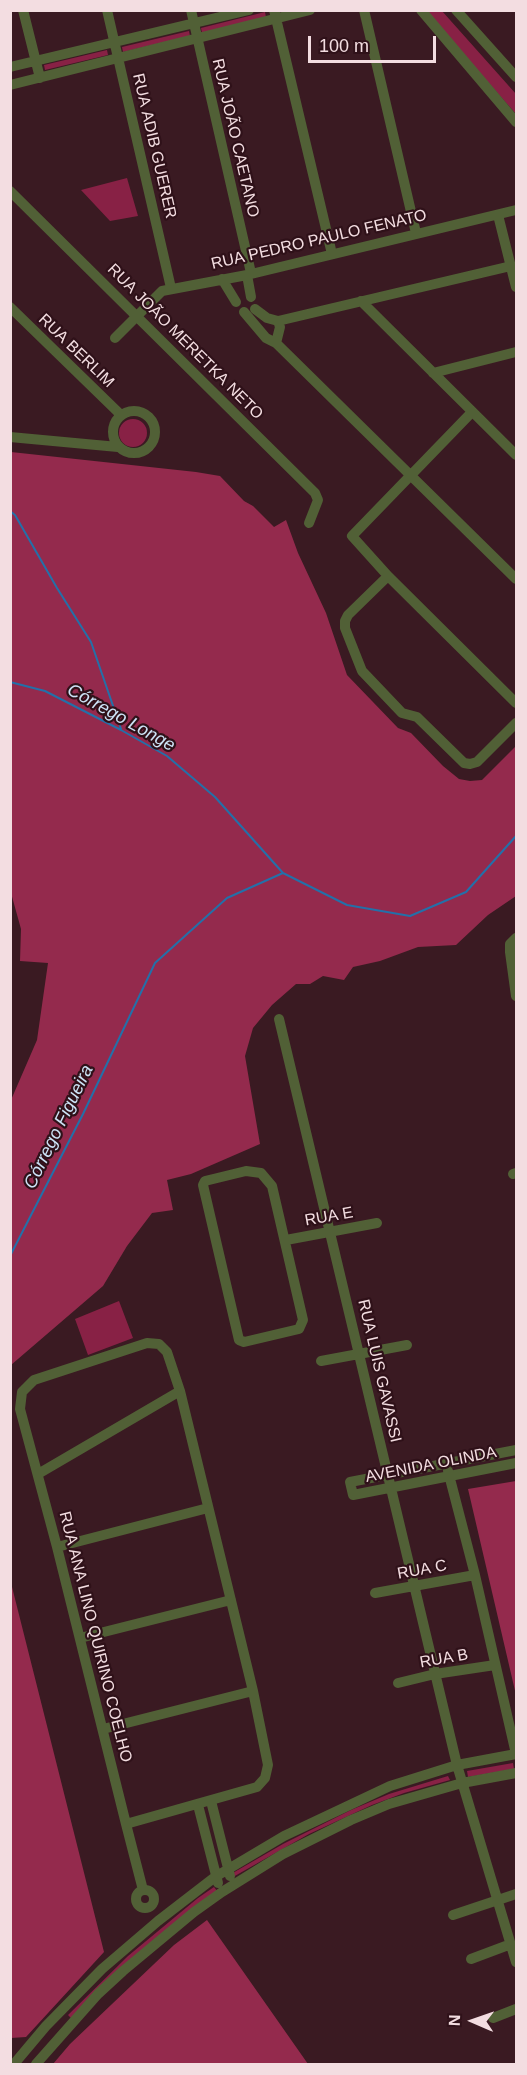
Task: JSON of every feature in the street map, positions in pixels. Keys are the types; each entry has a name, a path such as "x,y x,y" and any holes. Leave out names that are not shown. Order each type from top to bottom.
{"street":[{"path":"23,10 40,78"},
{"name":"RUA ADIB GUERER","path":"107,10 171,288"},
{"name":"RUA JOÃO CAETANO","path":"191,10 249,274 251,297"},
{"path":"10,67 249,10"},
{"path":"10,85 197,38 274,14 310,10"},
{"path":"364,10 416,233"},
{"path":"421,10 516,122"},
{"path":"456,10 516,77"},
{"path":"274,14 332,254"},
{"name":"RUA JOÃO MERETKA NETO","path":"10,191 315,493 318,500 309,523"},
{"name":"RUA PEDRO PAULO FENATO","path":"115,338 162,291 171,288 249,274 516,210"},
{"path":"498,214 516,287"},
{"path":"510,266 278,321 252,313 266,338 276,343 516,579"},
{"path":"222,279 236,302"},
{"path":"361,301 472,412 515,451"},
{"name":"RUA BERLIM","path":"10,307 121,416"},
{"path":"276,343 280,327 278,321"},
{"path":"433,373 516,352"},
{"path":"10,437 118,447 131,453 146,450 151,445 155,430 153,423 142,413 128,412 121,416 113,430 118,447"},
{"path":"472,412 352,536 388,576 516,703"},
{"path":"388,576 348,615 345,621 345,628 362,671 402,713 417,717 464,763 477,762 516,723"},
{"path":"516,938 510,944 510,952 516,996"},
{"name":"RUA LUIS GAVASSI","path":"279,1019 462,1783"},
{"path":"246,1171 261,1173 272,1186 285,1240 302,1324 299,1329 244,1342 239,1340 203,1191 205,1181 246,1171"},
{"name":"RUA E","path":"285,1240 377,1223"},
{"name":"RUA ANA LINO QUIRINO COELHO","path":"143,1890 20,1409 22,1392 34,1380 147,1343 159,1344 167,1352 180,1391"},
{"path":"321,1361 407,1345"},
{"path":"38,1474 180,1391 253,1691 268,1765 266,1778 256,1787 126,1824"},
{"name":"AVENIDA OLINDA","path":"516,1450 350,1482 353,1495 516,1463"},
{"path":"14,2064 57,2015 126,1948 184,1899 215,1877 284,1836 411,1778 457,1765 516,1754 475,1575 446,1465"},
{"path":"57,1547 208,1508"},
{"name":"RUA C","path":"375,1593 475,1575"},
{"path":"80,1638 231,1600"},
{"name":"RUA B","path":"398,1683 435,1674 495,1665"},
{"path":"103,1729 253,1691"},
{"path":"36,2064 123,1971 194,1912 283,1854 389,1804 462,1783 516,1773"},
{"path":"462,1783 516,1962"},
{"path":"211,1801 227,1870 233,1885"},
{"path":"198,1805 215,1877 222,1892"},
{"path":"453,1915 516,1894"},
{"path":"471,1959 511,1944"},
{"path":"493,2018 516,2009"},
{"path":"57,2015 69,2027"}],"shaded area":[{"path":"425,11 442,11 516,94 516,114"},
{"path":"265,12 266,17 202,33 201,28"},
{"path":"189,31 190,36 123,52 122,47"},
{"path":"107,50 108,55 45,70 44,65"},
{"path":"127,178 138,216 110,221 81,190"},
{"path":"133,419 143,423 147,433 143,443 133,447 123,443 119,433 123,423"},
{"path":"11,452 220,476 274,527 286,520 298,553 326,613 347,675 398,728 411,733 459,779 470,781 482,780 516,746 516,896 488,915 456,945 418,947 380,961 353,967 344,980 323,976 310,984 296,984 272,1005 253,1028 245,1056 260,1144 191,1174 167,1180 173,1210 152,1213 127,1246 103,1286 11,1365 11,1100 37,1040 48,963 20,961 21,929 11,893"},
{"path":"119,1301 133,1338 88,1355 75,1319"},
{"path":"516,1481 516,1695 468,1489"},
{"path":"10,1579 104,1952 26,2037 11,2038"},
{"path":"513,1763 514,1769 468,1777 467,1771"},
{"path":"448,1776 450,1780 372,1805 309,1834 233,1877 231,1874 283,1844 351,1810 389,1794"},
{"path":"214,1887 217,1891 71,2018 68,2015 128,1956"},
{"path":"207,1920 308,2064 53,2064 70,2044 174,1945"}],"waterway":[{"path":"10,511 15,515 91,642 121,729"},
{"name":"Córrego Longe","path":"10,682 45,691 167,756 215,797 283,873"},
{"name":"Córrego Figueira","path":"10,1256 83,1114 155,963 227,898 283,873 347,905 410,916 466,892 516,836"}]}
